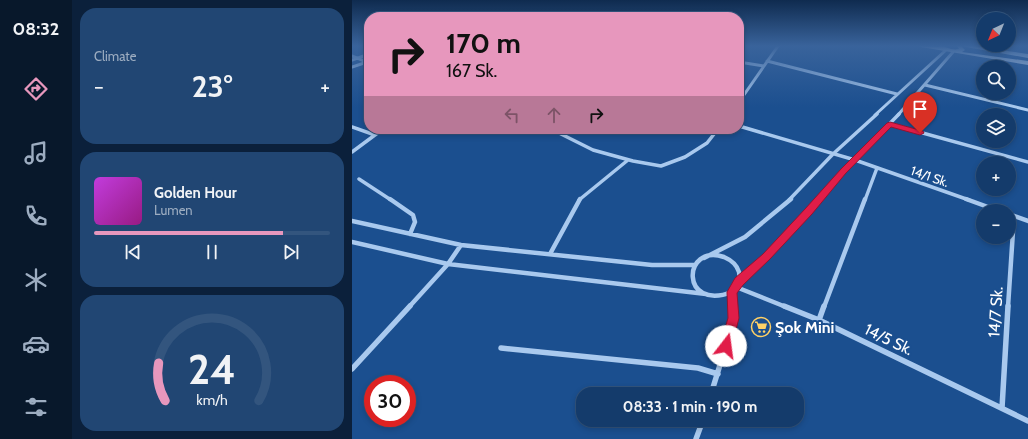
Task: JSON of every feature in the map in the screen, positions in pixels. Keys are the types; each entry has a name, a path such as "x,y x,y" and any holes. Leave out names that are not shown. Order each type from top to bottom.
{"street":[{"path":"744,95 764,66"},
{"path":"789,66 897,94"},
{"path":"352,221 461,245 652,266 695,265 704,258 745,237 790,200 833,154 928,66"},
{"path":"352,242 448,264 720,296 732,292 739,281 766,256 854,160 890,124 942,66"},
{"path":"925,85 1028,110"},
{"path":"890,124 1028,162"},
{"path":"352,127 364,131"},
{"name":"14/1 Sk.","path":"744,127 854,160 979,204"},
{"path":"560,134 593,150 628,160 661,166 685,157 707,143 714,134"},
{"path":"352,152 375,135"},
{"path":"550,254 579,200 628,160"},
{"path":"819,320 877,168"},
{"path":"359,179 413,215 415,225 410,234"},
{"path":"1016,216 1028,221"},
{"name":"14/7 Sk.","path":"1002,408 1010,244"},
{"path":"352,369 448,264 461,245"},
{"path":"704,258 719,256 726,258 737,268 739,281"},
{"path":"695,265 692,278 694,285 706,294"},
{"name":"14/5 Sk.","path":"736,287 819,320 1028,421"},
{"path":"714,387 733,318 732,292"},
{"path":"501,348 698,368 718,374"},
{"path":"696,439 700,427"}],"place":[{"name":"Şok Mini","path":"761,327"}],"route":[{"path":"726,346 733,318 732,292 739,281 809,212 844,171 890,124 920,133"}]}
